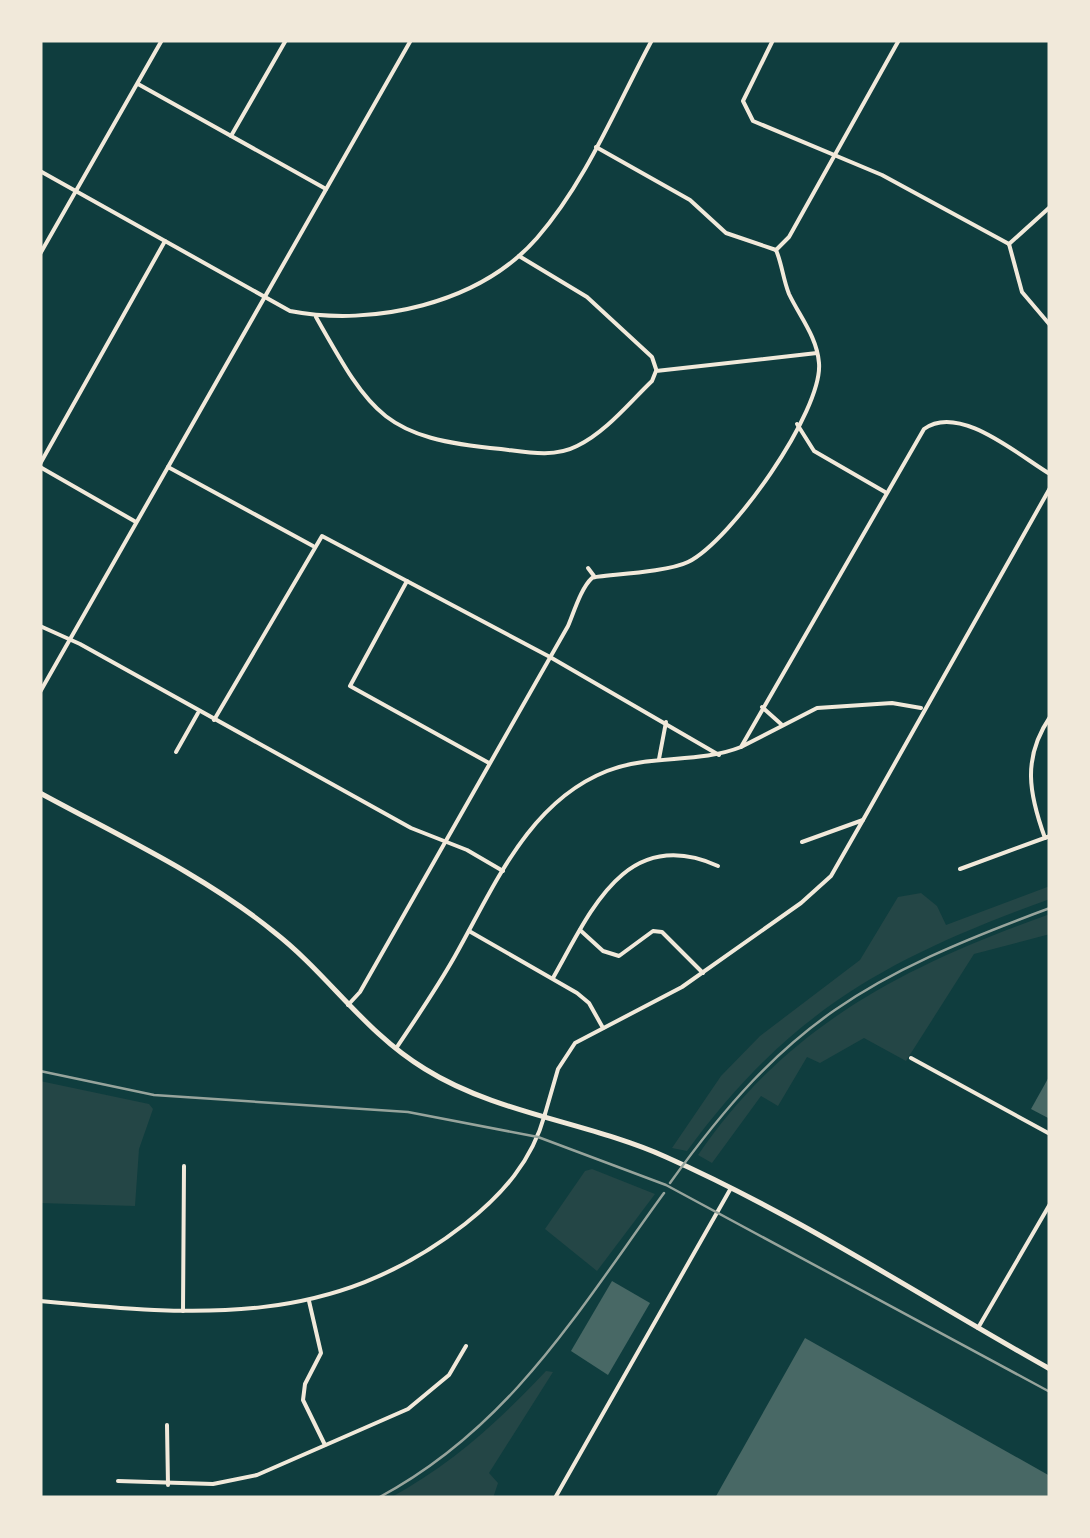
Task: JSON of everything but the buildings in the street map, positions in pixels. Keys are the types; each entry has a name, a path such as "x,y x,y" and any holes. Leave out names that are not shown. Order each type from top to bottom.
{"main road":[{"path":"40,793 235,902 277,934 395,1050 460,1088 668,1157 732,1188 1050,1369"}],"street":[{"path":"40,254 162,40"},
{"path":"230,136 286,40"},
{"path":"40,692 412,40"},
{"path":"40,172 290,312 315,316 421,307 475,284 520,256 548,224 652,40"},
{"path":"773,40 745,93 746,115 882,175 1009,244 1022,292 1050,325"},
{"path":"776,250 789,237 898,40"},
{"path":"138,84 326,189"},
{"path":"594,146 690,200 726,232 776,250"},
{"path":"1009,244 1050,207"},
{"path":"136,522 40,466 166,241"},
{"path":"594,576 643,575 685,563 730,530 764,483 797,424 817,383 817,353 788,290 776,250"},
{"path":"520,256 586,297 652,357 656,370"},
{"path":"315,316 369,404 406,431 444,444 543,453 568,450 616,416 656,370 817,353"},
{"path":"742,747 885,492 918,436 931,423 963,423 1050,474"},
{"path":"797,424 814,451 885,492"},
{"path":"168,467 314,546"},
{"path":"40,1301 184,1312 252,1311 309,1301 384,1276 441,1242 480,1212 532,1153 565,1056 576,1043 703,974 814,893 841,862 1050,488"},
{"path":"214,720 318,538 329,538 550,657 719,755"},
{"path":"588,568 594,576"},
{"path":"348,1006 360,992 594,576"},
{"path":"407,581 350,686 489,763"},
{"path":"40,626 411,828 504,871"},
{"path":"395,1050 522,840 564,794 609,770 659,760 719,755 742,747 804,712 832,706 892,703 924,709"},
{"path":"762,707 781,724"},
{"path":"176,752 198,712"},
{"path":"960,869 1047,838 1029,785 1034,749 1050,716"},
{"path":"659,760 666,722"},
{"path":"802,842 862,820"},
{"path":"552,978 611,882 641,862 694,858 718,866"},
{"path":"580,930 604,951 619,956 652,932 662,932 703,974"},
{"path":"470,931 589,1003 602,1028"},
{"path":"911,1058 1050,1134"},
{"path":"184,1166 184,1312"},
{"path":"555,1498 732,1188"},
{"path":"978,1328 1050,1204"},
{"path":"309,1301 321,1353 305,1384 303,1400 326,1447"},
{"path":"118,1481 213,1484 257,1474 390,1418 430,1394 466,1346"},
{"path":"167,1425 168,1485"}],"shaded area":[{"path":"1050,886 1050,899 940,943 847,994 765,1060 687,1151 672,1148 721,1076 760,1036 860,960 898,897 921,893 937,906 946,925"},
{"path":"1050,914 1050,934 974,954 906,1061 864,1038 820,1063 807,1057 778,1106 761,1096 712,1163 698,1155 733,1109 771,1069 853,1005 946,955"},
{"path":"40,1081 149,1104 153,1109 139,1149 135,1206 40,1203"},
{"path":"592,1169 655,1194 597,1271 545,1229 585,1171"},
{"path":"546,1371 553,1372 489,1473 498,1483 493,1498 390,1498 473,1441"}],"railway":[{"path":"670,1183 752,1081 834,1010 929,957 1050,908"},
{"path":"40,1071 154,1095 408,1112 538,1137 666,1185 1050,1392"},
{"path":"378,1498 467,1437 504,1401 571,1323 664,1193"}]}
